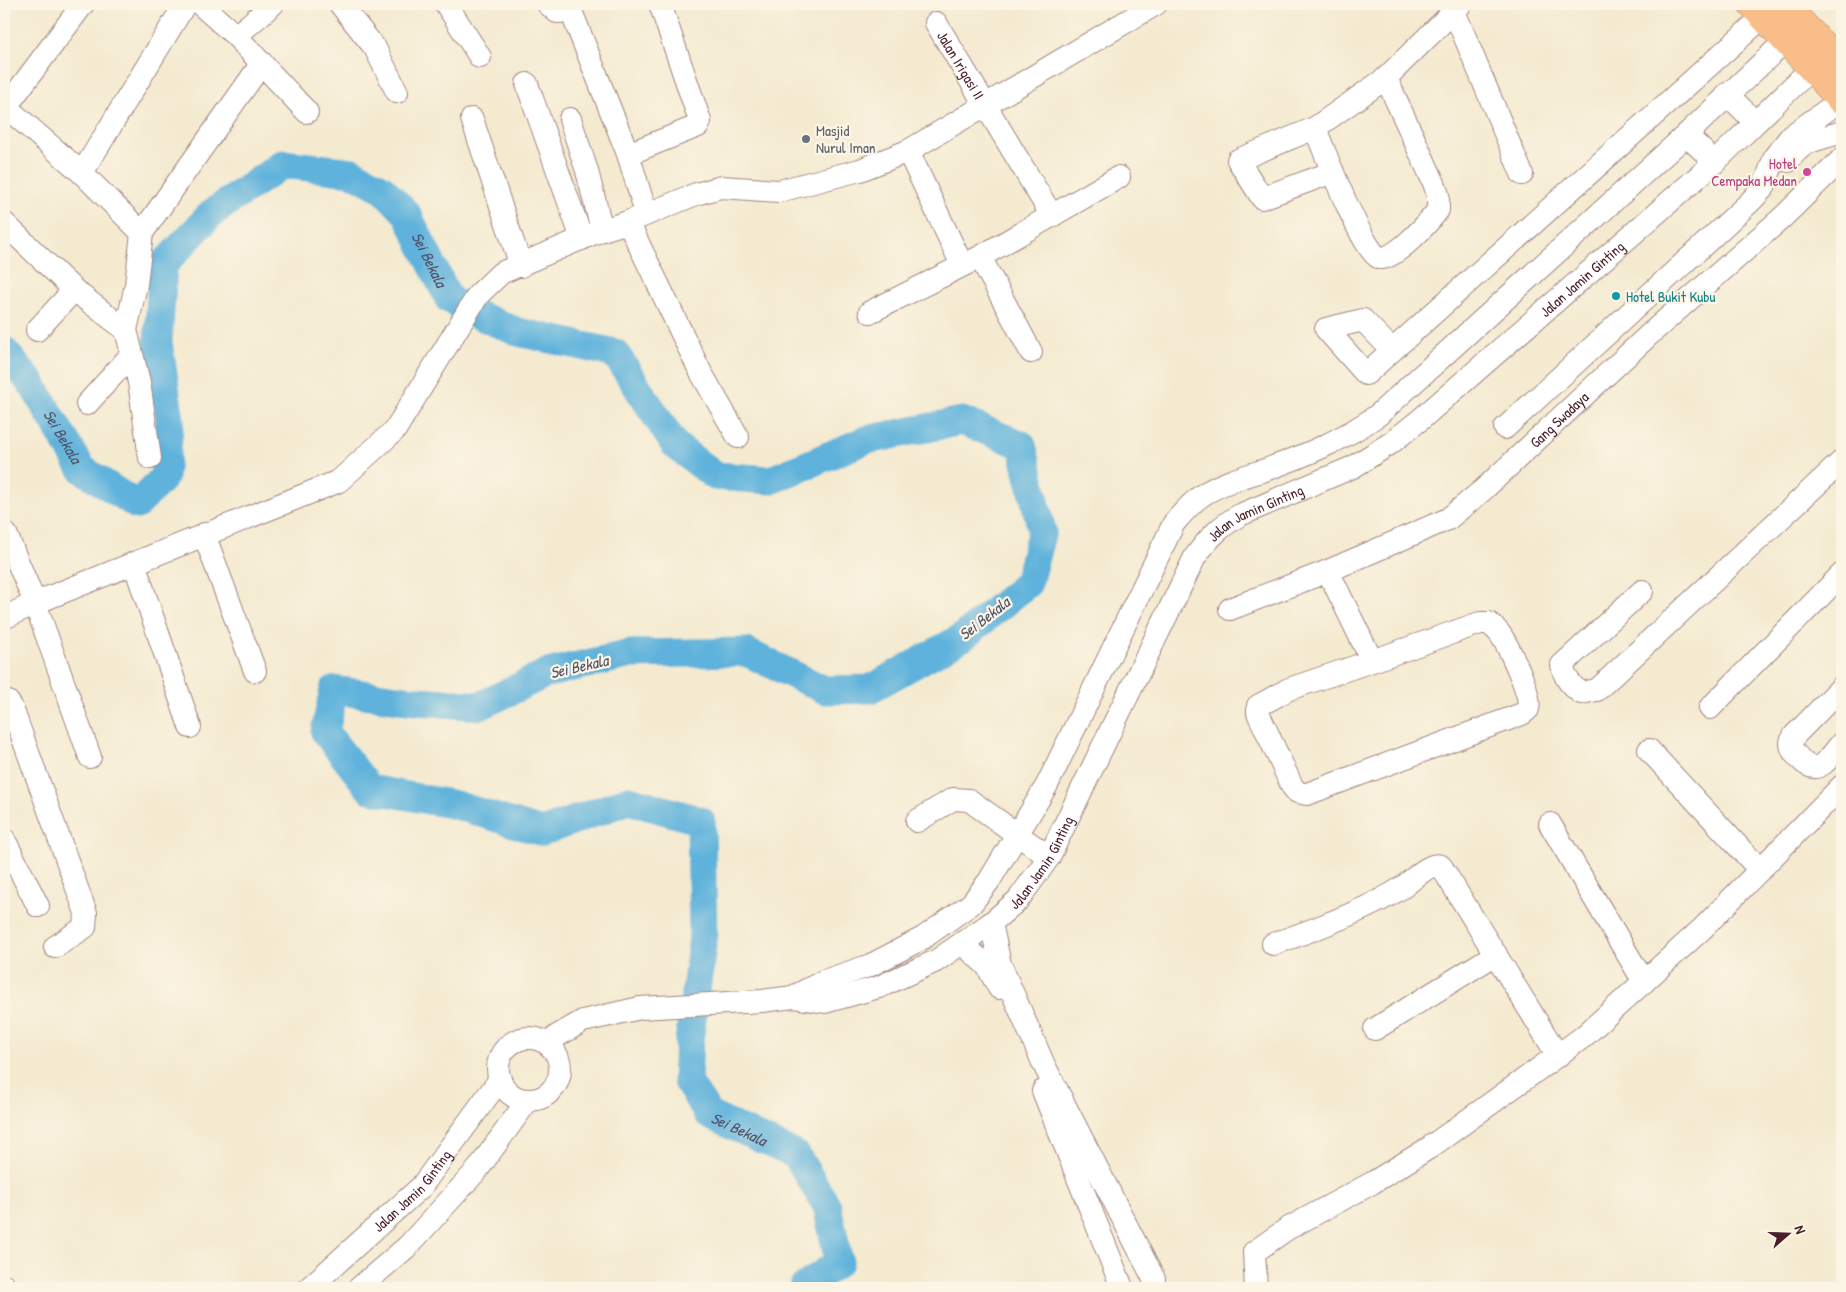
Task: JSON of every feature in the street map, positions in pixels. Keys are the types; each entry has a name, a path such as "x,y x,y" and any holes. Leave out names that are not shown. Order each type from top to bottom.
{"highway":[{"path":"1766,8 1828,61 1842,100"}],"street":[{"path":"82,4 5,108 82,173 142,232"},
{"path":"82,173 185,4"},
{"path":"200,4 236,36 307,112"},
{"path":"236,36 273,4"},
{"path":"340,4 375,48 397,92"},
{"path":"446,4 480,57"},
{"path":"548,4 556,12 576,8 628,154 637,218 700,371 738,437"},
{"path":"628,154 698,126 700,121 660,4"},
{"path":"4,618 35,603 338,481 395,430 478,295 501,273 696,194 721,187 779,191 860,170 908,151 1156,4"},
{"path":"1333,172 1262,198 1228,162 1315,128 1386,78 1458,8 1522,174"},
{"path":"1392,350 1766,8"},
{"name":"Jalan Irigasi II","path":"936,23 1052,216"},
{"name":"Jalan Jamin Ginting","path":"793,997 824,981 871,966 923,938 971,904 989,881 1047,785 1174,523 1188,507 1200,496 1216,488 1302,456 1354,432 1378,415 1686,135 1727,94 1795,32"},
{"name":"Jalan Jamin Ginting","path":"550,1046 557,1036 584,1020 640,1008 762,1001 793,997 825,1002 879,987 936,961 991,923 1018,900 1049,857 1194,557 1208,538 1224,524 1240,515 1353,467 1391,443 1421,419 1715,162 1755,122 1828,61"},
{"path":"150,458 139,382 126,330 136,285 142,232 262,63"},
{"path":"1315,128 1369,250 1381,258 1394,255 1438,210 1438,195 1386,78"},
{"path":"527,84 592,235"},
{"path":"1727,94 1755,122"},
{"path":"1505,428 1729,222 1764,187 1770,176 1775,156 1791,136 1842,100"},
{"path":"472,119 521,266"},
{"path":"570,120 587,171 592,235"},
{"path":"1770,176 1778,171 1800,146 1808,141 1842,132"},
{"path":"1686,135 1715,162"},
{"path":"908,151 971,261 1031,352"},
{"name":"Gang Swadaya","path":"1230,609 1328,571 1448,519 1483,490 1650,334 1783,217 1842,159"},
{"path":"870,312 971,261 1119,177"},
{"path":"4,226 74,290 126,330"},
{"path":"37,330 74,290"},
{"path":"87,404 131,355"},
{"path":"1642,592 1562,665 1564,674 1572,687 1581,693 1597,690 1842,461"},
{"path":"6,534 35,603 90,757"},
{"path":"204,534 255,671"},
{"path":"134,563 190,727"},
{"path":"1328,571 1372,661"},
{"path":"1710,708 1842,574"},
{"path":"1480,623 1489,623 1499,633 1514,661 1525,686 1529,703 1528,709 1522,714 1474,733 1307,794 1297,792 1292,786 1258,713 1258,706 1289,689 1372,661 1480,623"},
{"path":"1842,686 1790,742 1793,752 1808,767 1814,768 1824,764 1842,743"},
{"path":"4,702 8,702 12,708 86,913 85,927 55,946"},
{"path":"1649,750 1760,870"},
{"path":"1256,1288 1254,1252 1258,1247 1286,1229 1372,1183 1429,1148 1584,1037 1702,929 1842,786"},
{"path":"917,821 953,799 962,798 969,800 1049,857"},
{"path":"1550,824 1644,982"},
{"path":"4,839 38,906"},
{"path":"1273,944 1319,928 1357,910 1401,888 1438,864 1447,872 1558,1056"},
{"path":"991,923 1000,964 1120,1286 1137,1276 1160,1283"},
{"path":"962,944 987,966 997,981 1039,1067 1160,1283"},
{"path":"1375,1029 1496,954"},
{"path":"526,1038 543,1041 550,1046 559,1061 560,1072 556,1084 549,1092 539,1098 528,1100 517,1097 506,1090 500,1079 499,1060 509,1045 526,1038"},
{"name":"Jalan Jamin Ginting","path":"309,1288 421,1186 500,1079"},
{"path":"360,1288 408,1246 471,1176 528,1100"}],"waterway":[{"name":"Sei Bekala","path":"4,351 32,384 82,469 137,505 164,477 170,420 158,342 163,265 212,213 283,164 352,172 383,189 407,214 449,299 473,313 518,332 615,353 675,445 715,476 771,480 866,440 962,421 1022,445 1042,531 1028,583 963,637 870,689 825,690 746,652 631,654 547,673 480,706 405,700 334,690 325,732 370,789 456,805 542,832 629,800 701,821 703,939 689,1041 687,1081 709,1115 796,1155 827,1206 839,1262 803,1288"}],"place":[{"name":"Masjid Nurul Iman","path":"806,139"},
{"name":"Hotel Cempaka Medan","path":"1807,172"},
{"name":"Hotel Bukit Kubu","path":"1616,296"}]}
